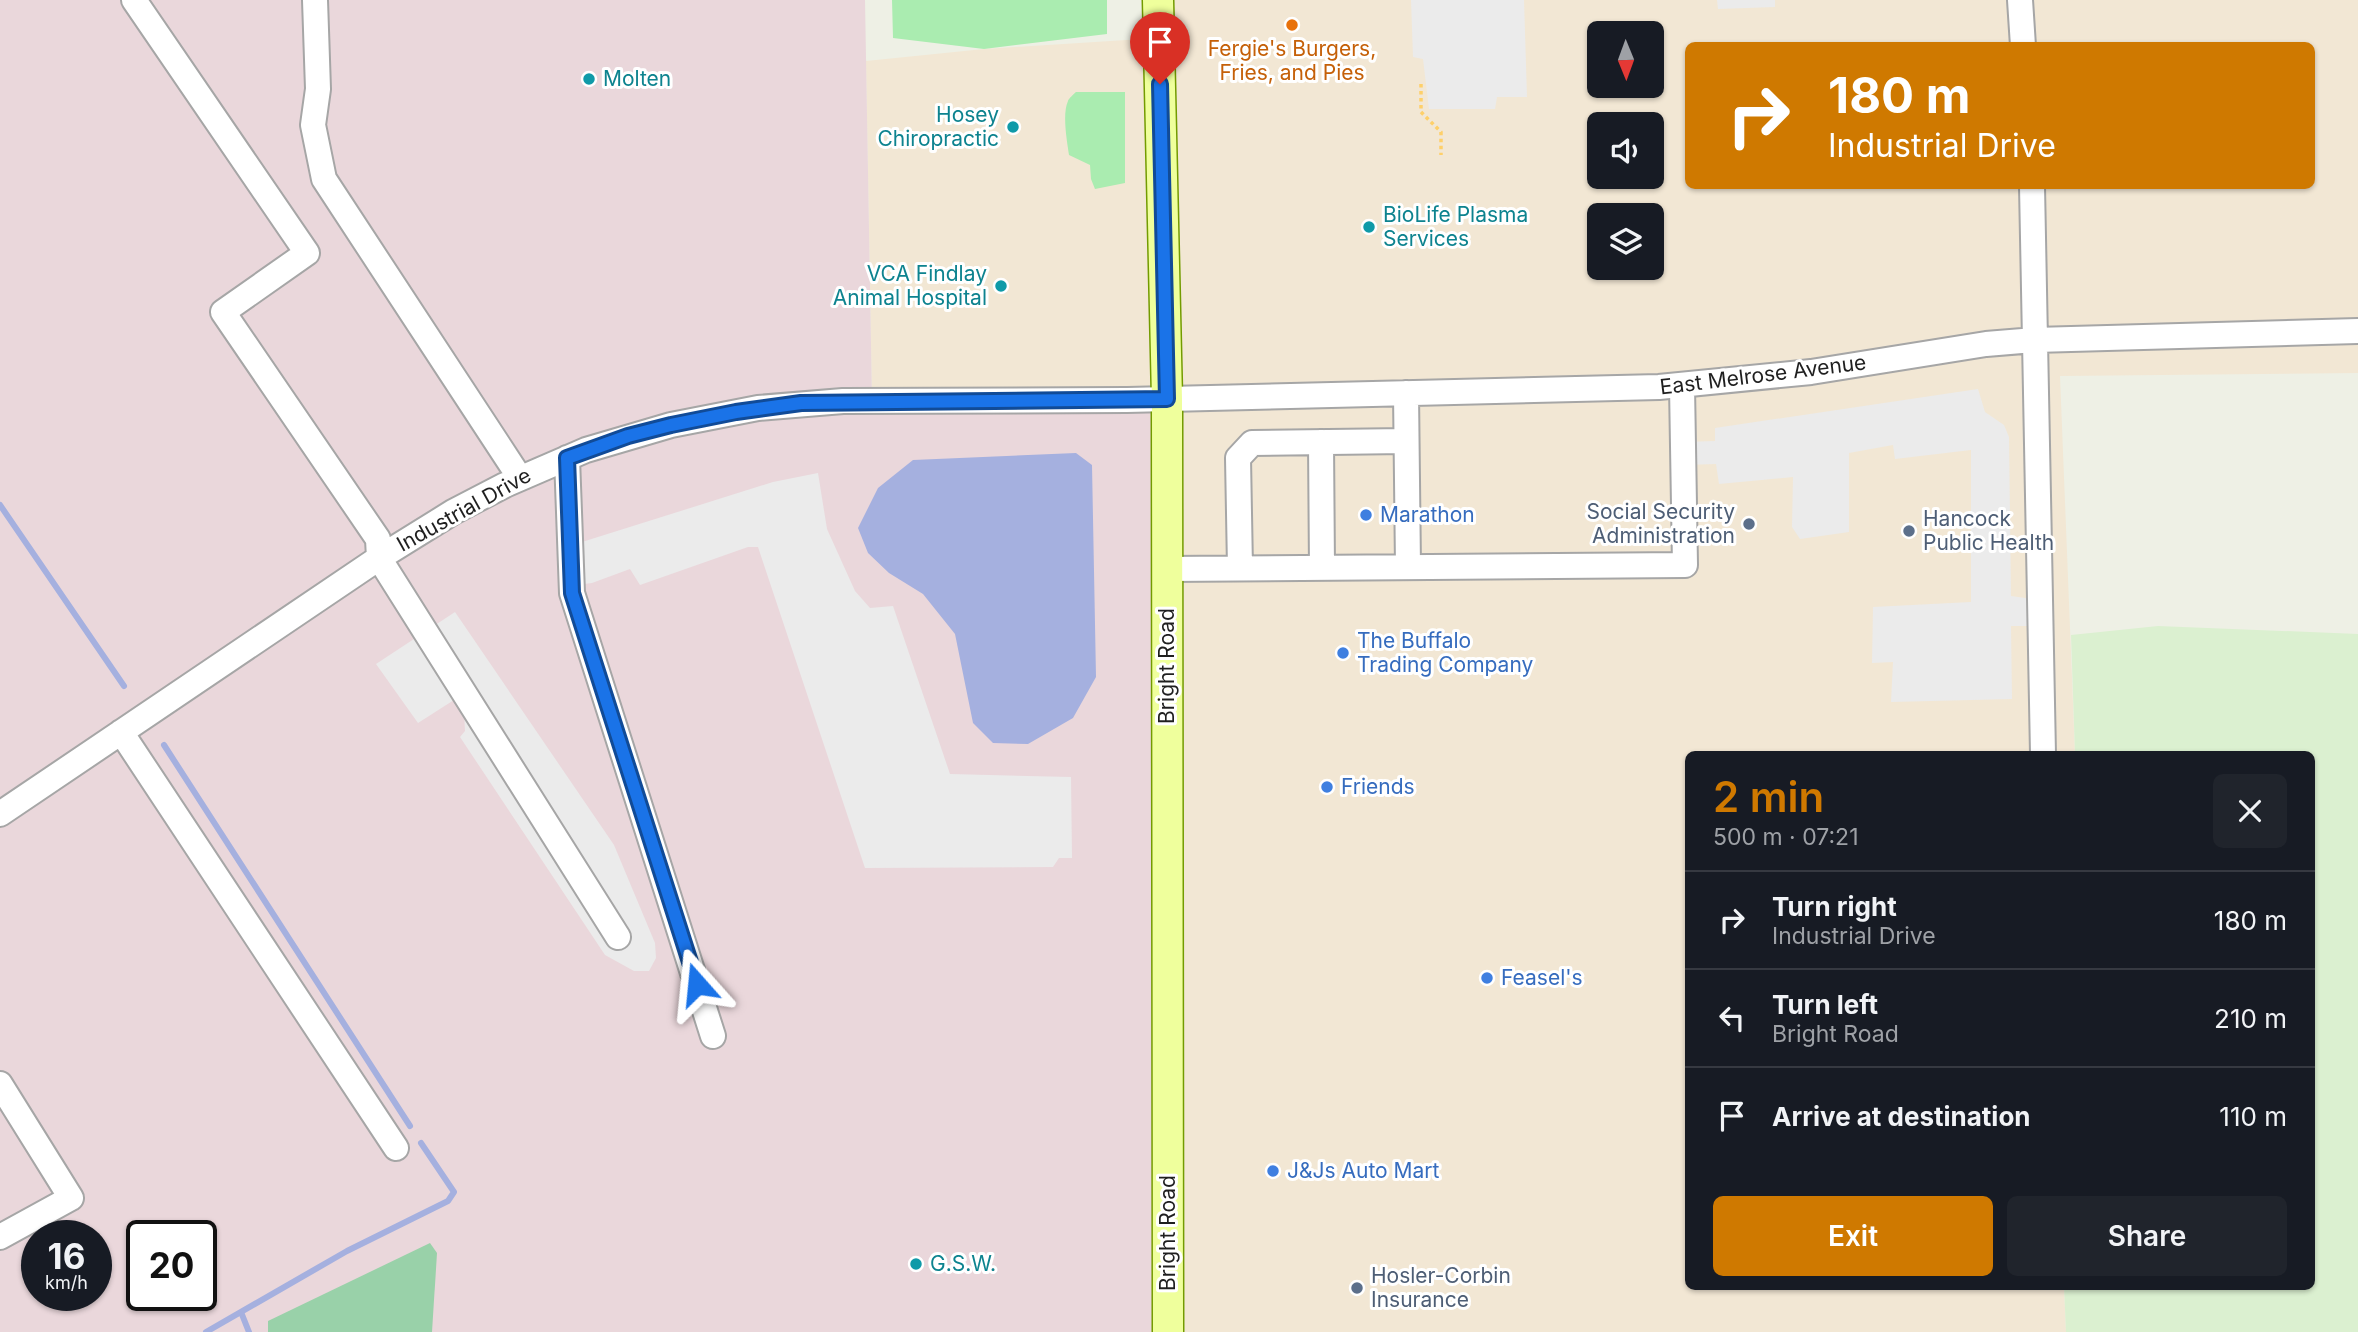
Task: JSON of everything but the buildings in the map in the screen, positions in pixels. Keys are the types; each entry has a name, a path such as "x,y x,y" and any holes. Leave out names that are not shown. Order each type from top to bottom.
{"main road":[{"name":"Bright Road","path":"1158,0 1167,399 1168,1332"}],"street":[{"path":"134,0 307,253 223,312 378,538 379,558 618,937"},
{"path":"315,0 318,89 313,125 324,179 520,478"},
{"path":"2020,0 2023,42"},
{"path":"2032,189 2043,751"},
{"name":"East Melrose Avenue","path":"1167,399 1682,386 1811,372 1986,344 2035,340 2358,331"},
{"path":"1167,569 1685,565 1682,386"},
{"path":"1406,393 1408,567"},
{"name":"Industrial Drive","path":"0,814 379,558 453,512 520,478 628,436 736,412 801,403 1167,399"},
{"path":"1240,568 1238,458 1252,443 1406,441"},
{"path":"1321,442 1322,568"},
{"path":"567,458 572,593 713,1036"},
{"path":"121,732 396,1148"},
{"path":"0,1084 71,1198 0,1237"}],"path":[{"path":"1421,84 1421,112 1441,132 1441,155"}],"shaded area":[{"path":"0,0 865,0 872,401 1167,399 1172,1332 0,1332"},
{"path":"1158,0 2358,0 2358,373 2060,376 2075,751 1685,751 1685,1290 2064,1290 2066,1332 1168,1332 872,401 866,61 984,49 1158,38"},
{"path":"1411,0 1524,0 1527,97 1497,97 1495,109 1429,109 1423,59 1413,57"},
{"path":"1717,0 1775,0 1775,7 1718,9"},
{"path":"1978,389 1985,412 2004,425 2009,437 2011,596 2040,600 2041,626 2011,626 2012,699 1891,702 1893,662 1872,663 1873,607 1971,602 1971,450 1895,459 1893,445 1849,453 1849,532 1800,539 1792,527 1793,477 1719,484 1716,464 1684,465 1684,442 1715,441 1715,428"},
{"path":"818,473 827,529 855,591 870,608 893,606 950,774 1071,777 1072,858 1059,858 1053,867 865,868 758,547 748,547 640,585 630,569 584,584 582,542 773,482"},
{"path":"455,612 614,845 655,943 656,958 649,971 634,971 605,955 460,737 465,731 464,711 454,700 418,723 376,664"}],"green space":[{"path":"892,0 1107,0 1107,34 984,49 893,38"},
{"path":"1076,92 1125,92 1125,183 1095,189 1090,165 1069,155 1065,113 1068,100"},
{"path":"2158,626 2358,634 2358,1332 2066,1332 2064,1290 2315,1290 2315,751 2075,751 2071,635"},
{"path":"430,1243 437,1253 432,1332 268,1332 268,1321"}],"water":[{"path":"1076,453 1092,465 1096,677 1073,718 1028,744 993,743 973,723 955,634 923,594 889,573 868,553 858,528 878,488 913,460"}],"waterway":[{"path":"0,505 124,686"},
{"path":"164,745 410,1126"},
{"path":"206,1332 347,1251 448,1201 454,1192 421,1143"},
{"path":"241,1312 249,1332"}],"place":[{"name":"Fergie's Burgers, Fries, and Pies","path":"1292,25"},
{"name":"Molten","path":"589,79"},
{"name":"Hosey Chiropractic","path":"1013,127"},
{"name":"BioLife Plasma Services","path":"1369,227"},
{"name":"VCA Findlay Animal Hospital","path":"1001,286"},
{"name":"Marathon","path":"1366,515"},
{"name":"Social Security Administration","path":"1749,524"},
{"name":"Hancock Public Health","path":"1909,531"},
{"name":"The Buffalo Trading Company","path":"1343,653"},
{"name":"Friends","path":"1327,787"},
{"name":"Feasel's","path":"1487,978"},
{"name":"J&Js Auto Mart","path":"1273,1171"},
{"name":"G.S.W.","path":"916,1264"},
{"name":"Hosler-Corbin Insurance","path":"1357,1288"}],"route":[{"path":"697,984 572,593 567,458 628,436 671,425 714,415 801,403 1167,399 1160,84"}]}
